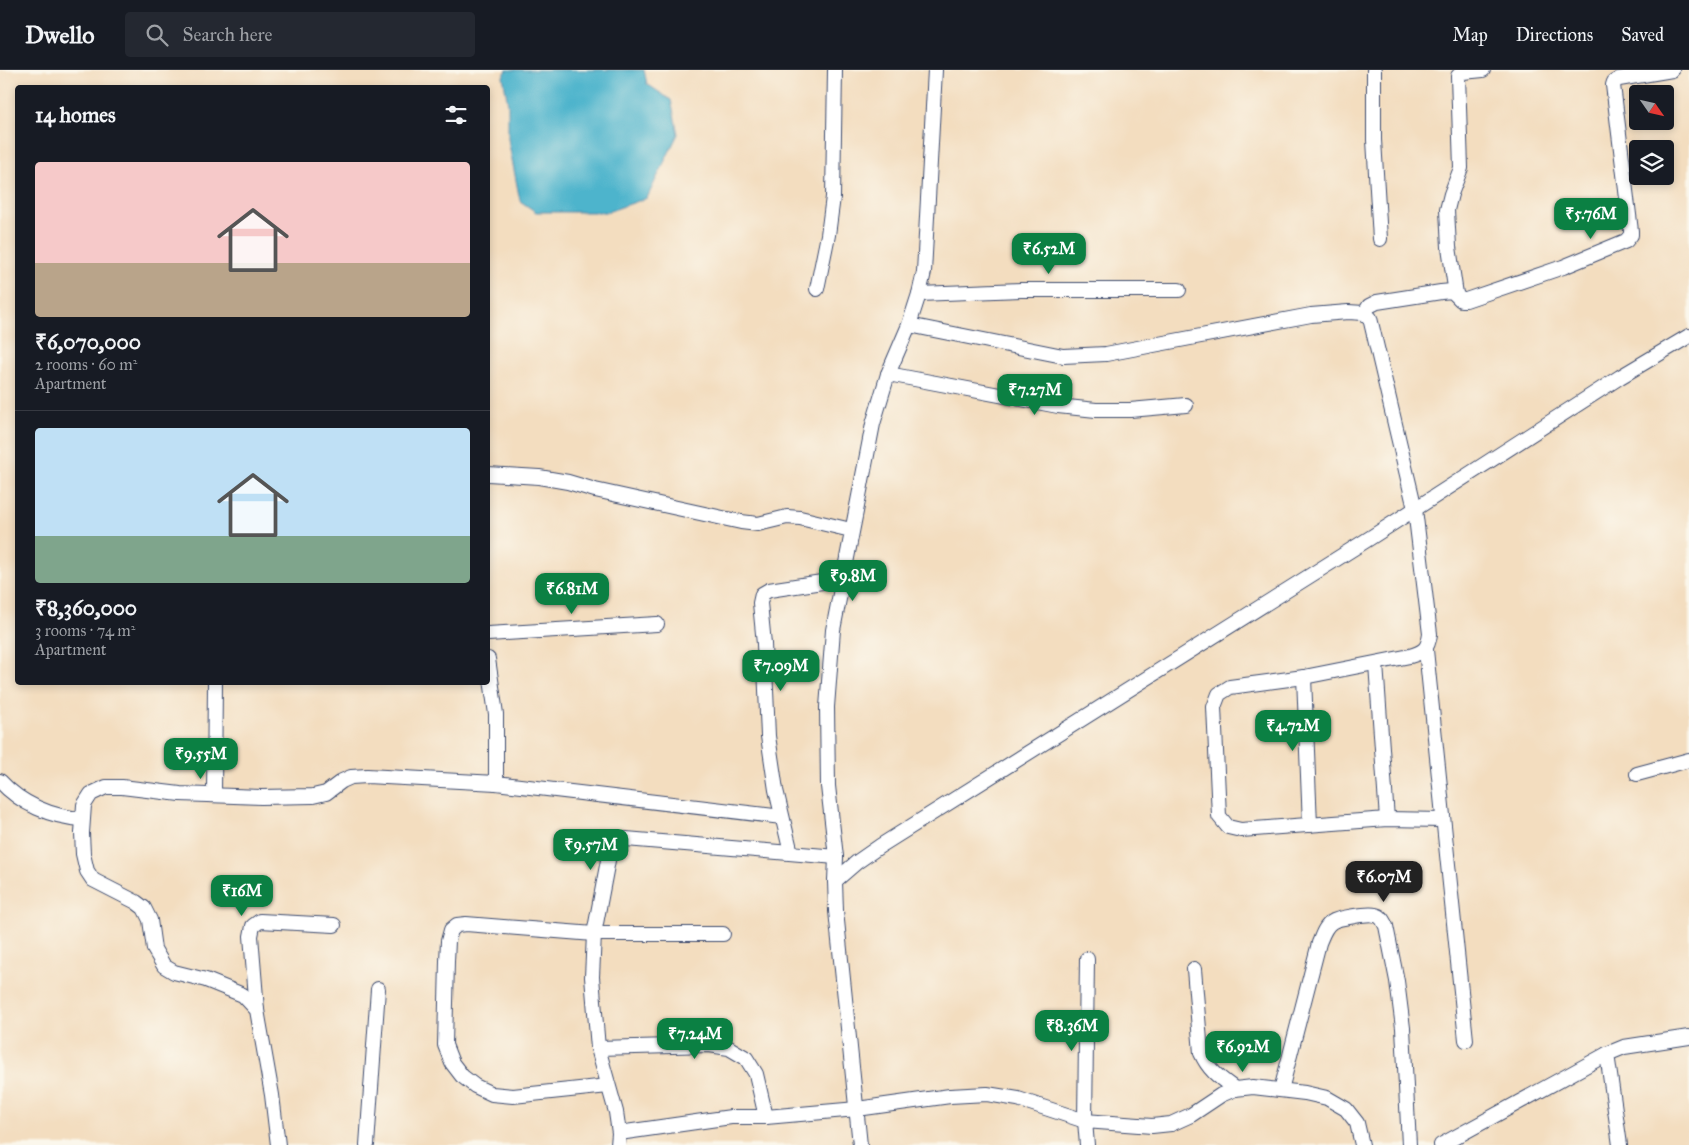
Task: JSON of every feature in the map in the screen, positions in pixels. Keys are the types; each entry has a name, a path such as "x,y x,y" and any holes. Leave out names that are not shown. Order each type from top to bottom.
{"street":[{"path":"817,289 828,235 833,197 835,70"},
{"path":"860,1145 836,911 836,856 828,786 827,706 833,630 873,424 888,374 920,294 924,272 935,70"},
{"path":"1374,70 1374,140 1380,238"},
{"path":"1456,294 1447,210 1461,168 1458,76 1460,72 1483,70"},
{"path":"1365,313 1369,306 1377,302 1441,292 1450,291 1463,300 1563,267 1626,241 1631,231 1612,76 1619,79 1672,70"},
{"path":"920,294 1021,290 1179,290"},
{"path":"909,325 1076,357 1106,354 1311,315 1348,312 1365,313 1370,318 1415,509 1430,634 1426,650 1466,1040"},
{"path":"835,881 880,846 1415,509 1620,377 1689,336"},
{"path":"888,374 1058,406 1096,410 1130,410 1186,405"},
{"path":"490,474 540,477 568,482 595,490 741,522 758,524 787,517 800,518 851,530"},
{"path":"791,853 782,816 768,736 764,644 760,603 762,594 768,590 842,579"},
{"path":"490,634 657,624"},
{"path":"1426,650 1421,653 1376,664 1230,688 1219,694 1214,707 1219,816 1228,827 1241,830 1387,820 1443,820"},
{"path":"1376,664 1387,820"},
{"path":"490,673 496,714 496,782"},
{"path":"1304,677 1310,825"},
{"path":"214,795 215,685"},
{"path":"1637,774 1689,760"},
{"path":"257,1010 244,995 206,980 174,972 164,966 154,949 150,920 144,908 93,880 87,872 83,854 82,819 84,805 91,794 106,787 122,787 180,794 261,797 319,795 326,793 351,777 367,776 496,782 782,816"},
{"path":"0,781 8,790 30,805 65,818 82,819"},
{"path":"836,856 626,839 615,842 609,855 594,934 592,977 598,1048 616,1112 618,1139 731,1117 766,1117 857,1109 950,1096 987,1094 1018,1099 1085,1121 1152,1126 1171,1124 1191,1116 1221,1095 1235,1089 1252,1087 1305,1093 1326,1098 1346,1109 1357,1123 1362,1145"},
{"path":"1281,1090 1325,930 1330,922 1375,914 1382,918 1386,926 1398,989 1403,1028 1409,1145"},
{"path":"278,1145 272,1095 257,1010 251,936 253,926 260,921 334,925"},
{"path":"608,1086 513,1096 492,1094 475,1086 462,1076 452,1063 445,1045 448,941 451,930 457,925 466,924 594,934 723,934"},
{"path":"1087,959 1085,1121 1087,1145"},
{"path":"1194,969 1201,1053 1207,1065 1235,1089"},
{"path":"367,1145 378,989"},
{"path":"1441,1145 1606,1054 1624,1047 1689,1036"},
{"path":"598,1048 709,1045 730,1048 746,1058 756,1074 766,1117"},
{"path":"1606,1054 1620,1145"}],"water":[{"path":"507,70 644,70 647,84 671,100 678,134 647,198 607,212 536,212 520,201 508,139 508,104 503,76"}]}
